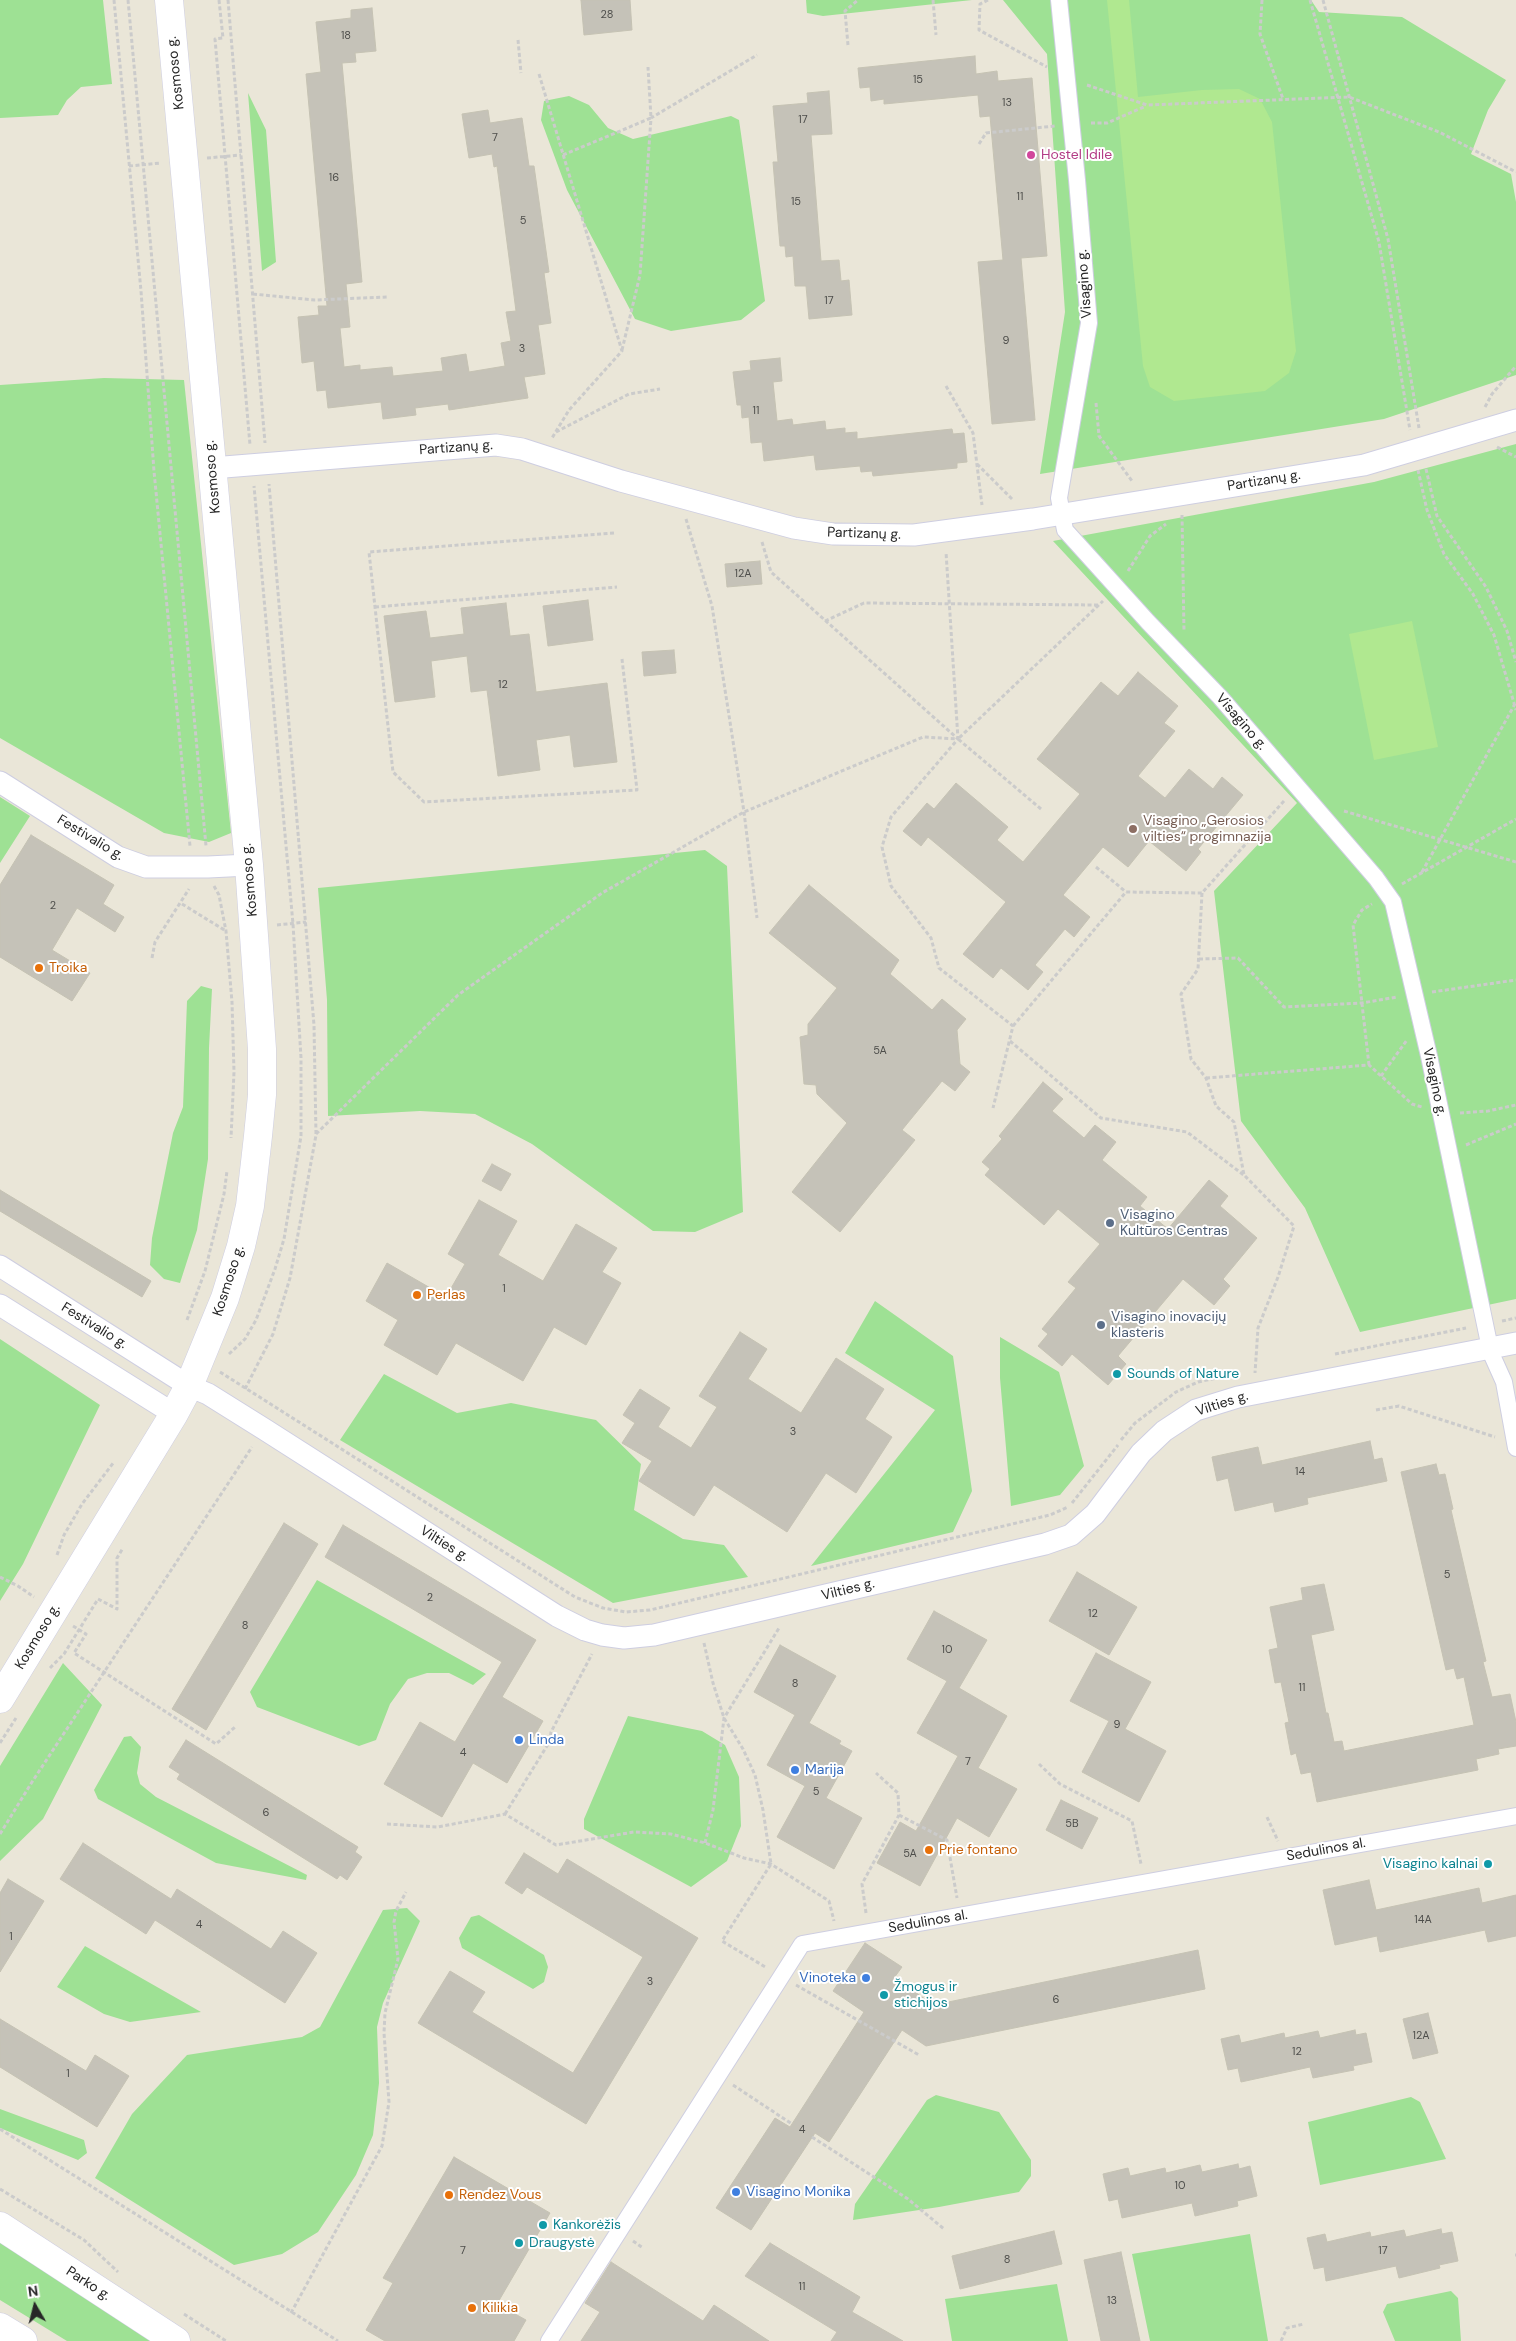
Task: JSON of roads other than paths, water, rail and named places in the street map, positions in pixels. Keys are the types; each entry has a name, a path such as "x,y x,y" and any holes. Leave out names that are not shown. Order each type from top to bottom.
{"main road":[{"name":"Kosmoso g.","path":"10,1706 189,1386 213,1366 225,1298 241,1246 250,1206 262,1095 262,1049 249,865 169,0"},
{"name":"Parko g.","path":"0,2226 176,2341"},
{"path":"0,2327 23,2341"}],"street":[{"name":"Visagino g.","path":"1059,0 1088,323 1059,498 1060,514 1065,530 1220,697 1376,878 1393,902 1421,1020 1490,1348 1504,1382 1516,1446"},
{"name":"Partizanų g.","path":"212,468 496,445 522,449 680,497 794,528 833,534 875,536 944,532 1364,465 1516,420"},
{"name":"Festivalio g.","path":"0,782 118,857 146,867 198,872 249,865"},
{"name":"Festivalio g.","path":"0,1266 189,1386"},
{"path":"0,1305 174,1414"},
{"name":"Vilties g.","path":"189,1386 208,1394 557,1616 602,1635 624,1638 644,1636 793,1604 1045,1544 1071,1535 1095,1514 1141,1453 1164,1430 1196,1410 1238,1396 1516,1343"},
{"name":"Sedulinos al.","path":"550,2341 802,1944 1516,1816"}],"place":[{"name":"Hostel Idile","path":"1031,155"},
{"name":"Visagino „Gerosios vilties“ progimnazija","path":"1133,829"},
{"name":"Troika","path":"39,968"},
{"name":"Visagino Kultūros Centras","path":"1110,1223"},
{"name":"Perlas","path":"417,1295"},
{"name":"Visagino inovacijų klasteris","path":"1101,1325"},
{"name":"Sounds of Nature","path":"1117,1374"},
{"name":"Linda","path":"519,1740"},
{"name":"Marija","path":"795,1770"},
{"name":"Prie fontano","path":"929,1850"},
{"name":"Visagino kalnai","path":"1488,1864"},
{"name":"Vinoteka","path":"866,1978"},
{"name":"Žmogus ir stichijos","path":"884,1995"},
{"name":"Visagino Monika","path":"736,2192"},
{"name":"Rendez Vous","path":"449,2195"},
{"name":"Kankorėžis","path":"543,2225"},
{"name":"Draugystė","path":"519,2243"},
{"name":"Kilikia","path":"472,2308"}]}
